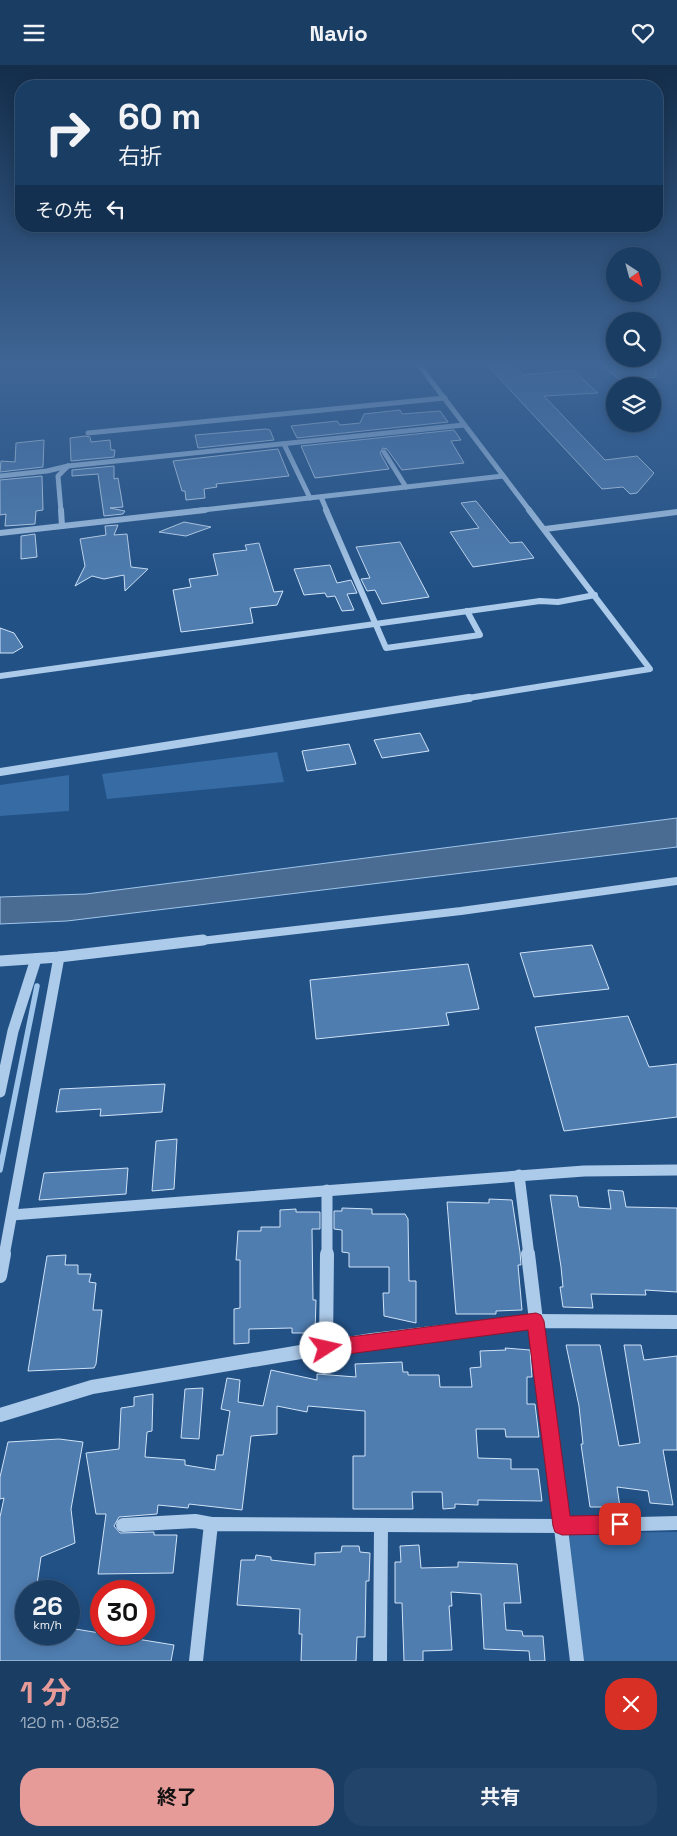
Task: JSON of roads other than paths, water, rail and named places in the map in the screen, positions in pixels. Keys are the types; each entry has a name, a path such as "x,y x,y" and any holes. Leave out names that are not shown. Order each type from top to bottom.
{"street":[{"path":"0,476 47,471 68,466 327,439"},
{"path":"0,772 650,669 475,439"},
{"path":"284,444 310,498"},
{"path":"384,452 406,487"},
{"path":"62,526 58,475 68,466"},
{"path":"0,533 503,476"},
{"path":"320,497 386,648 480,635 466,611"},
{"path":"545,529 677,512"},
{"path":"668,513 677,522"},
{"path":"0,676 540,601 558,602 594,595"},
{"path":"0,961 59,957 461,911 677,881"},
{"path":"0,1276 59,957"},
{"path":"0,1092 13,1031 36,959"},
{"path":"12,1215 519,1175 584,1171 677,1170"},
{"path":"519,1175 577,1661"},
{"path":"326,1348 327,1190"},
{"path":"0,1415 92,1387 326,1348 536,1321 677,1322"},
{"path":"123,1525 195,1521 211,1525 562,1526 677,1523"},
{"path":"196,1661 211,1525"},
{"path":"380,1661 381,1525"}],"waterway":[{"path":"0,1170 37,986"}]}
